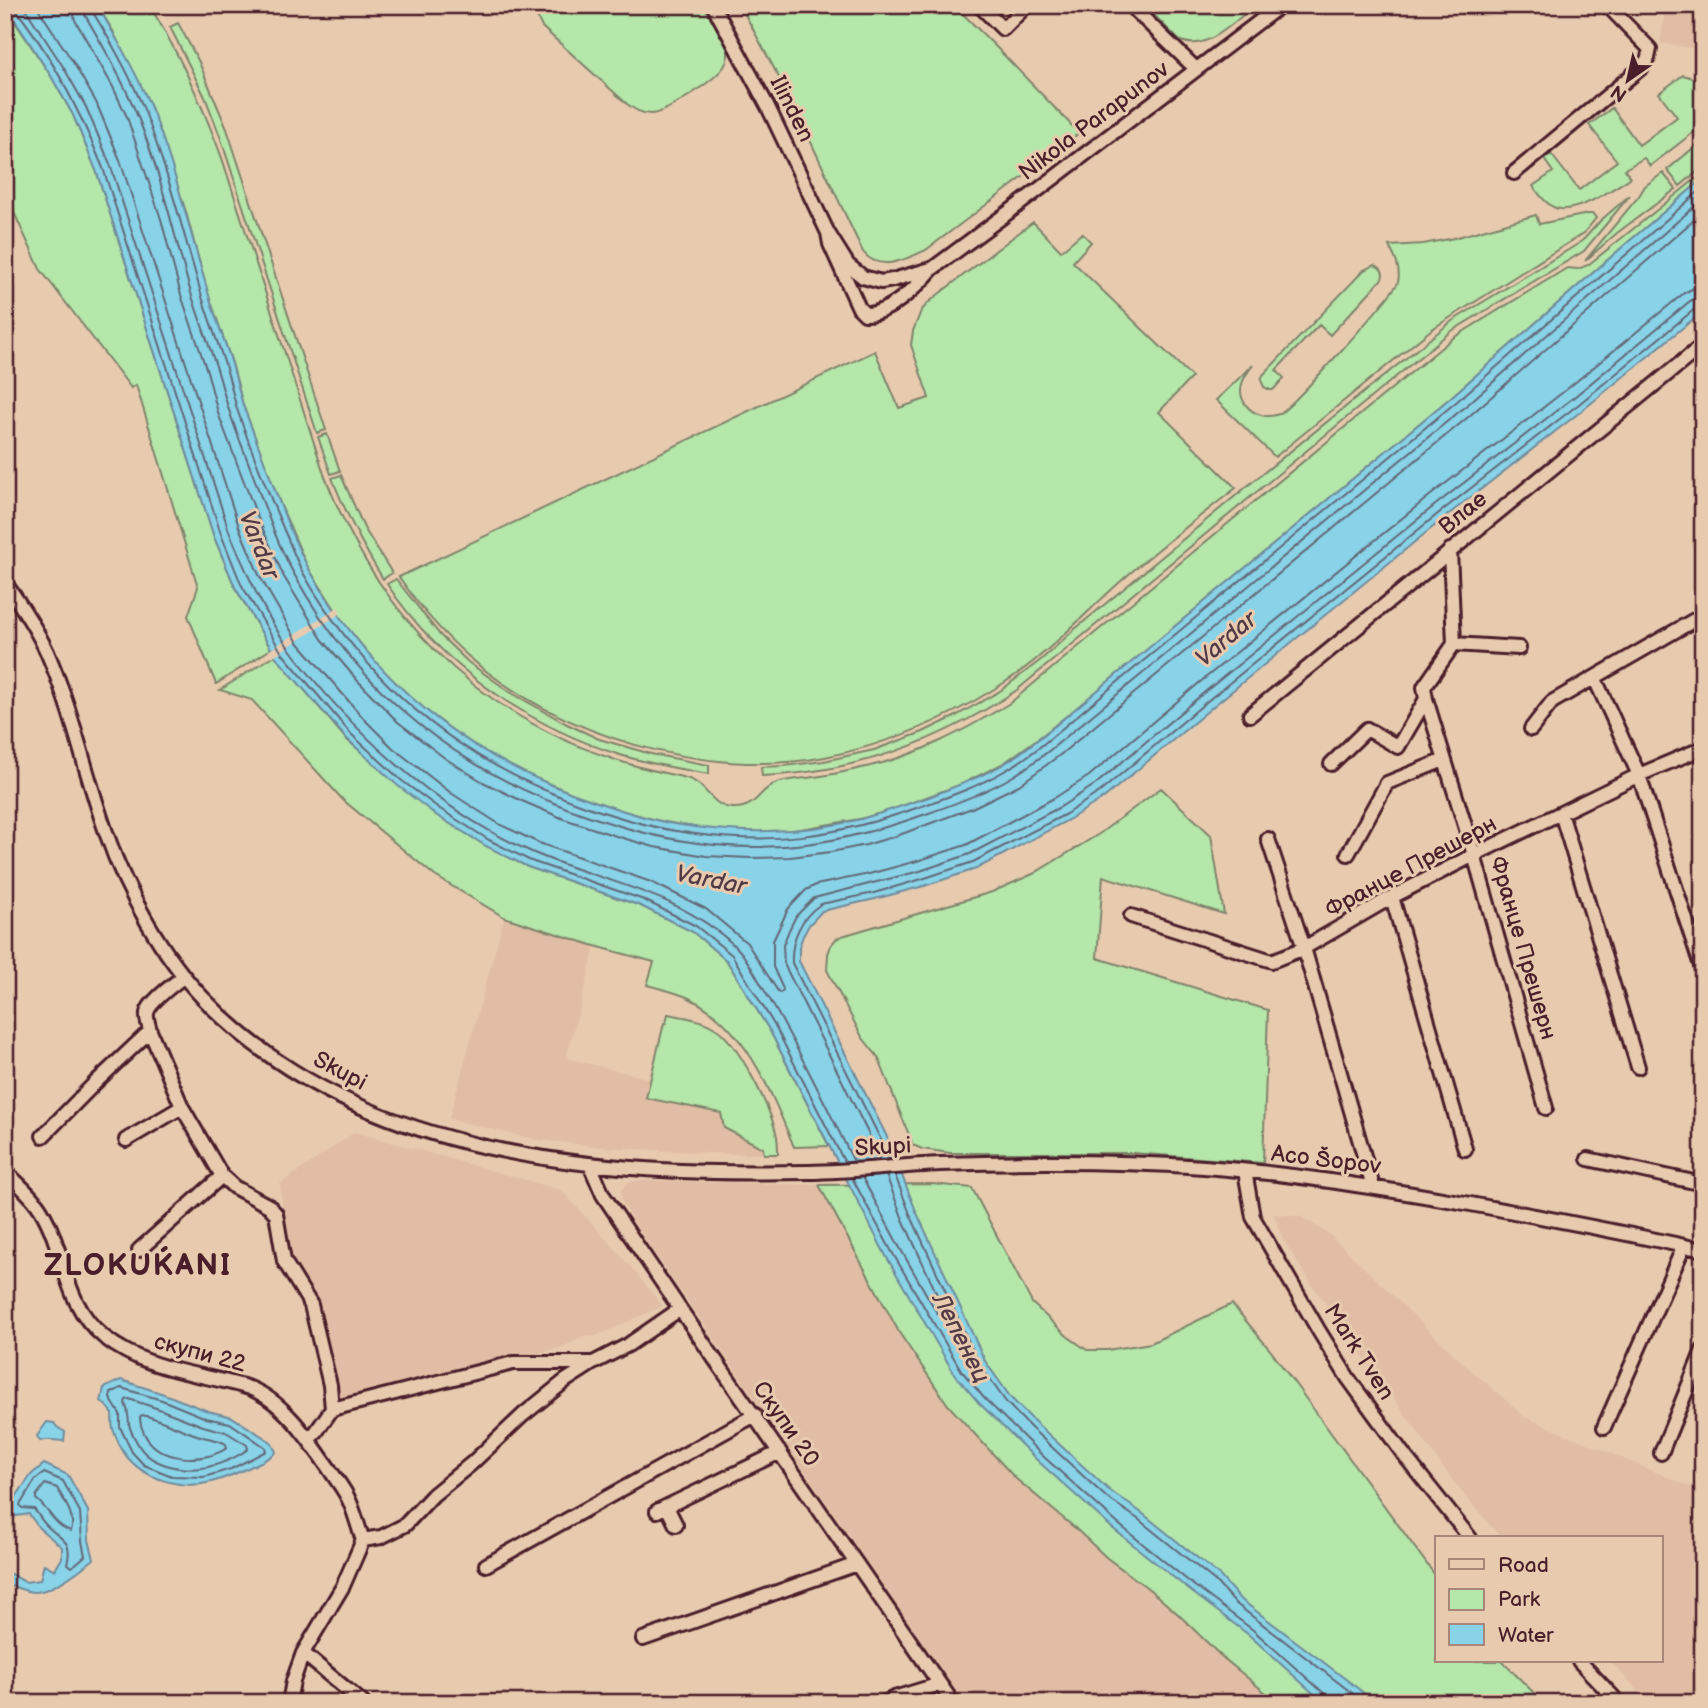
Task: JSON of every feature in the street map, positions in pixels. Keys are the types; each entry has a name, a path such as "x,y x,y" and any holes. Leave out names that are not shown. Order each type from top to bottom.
{"street":[{"name":"Ilinden","path":"713,5 768,107 828,233 848,265 858,274 875,281 886,281 932,269"},
{"path":"979,5 1003,29 1027,5"},
{"path":"1130,5 1196,69"},
{"name":"Nikola Parapunov","path":"932,269 1281,5"},
{"path":"1514,173 1642,67 1648,58 1650,48 1607,5"},
{"name":"Ilinden","path":"828,233 844,278 859,308 865,314 884,310 921,282 932,269"},
{"name":"Влае","path":"1250,715 1703,345"},
{"path":"1331,764 1367,729 1398,747 1426,699 1424,687 1454,644 1450,550"},
{"name":"Skupi","path":"5,583 45,648 71,718 106,834 143,913 184,976 202,997 246,1039 308,1079 349,1102 383,1116 458,1139 523,1155 590,1165 694,1172 817,1171 938,1164"},
{"path":"1531,729 1552,702 1703,615"},
{"path":"1454,644 1519,648"},
{"path":"1595,679 1639,775 1703,972"},
{"name":"Франце Прешерн","path":"1426,699 1474,855 1546,1108"},
{"name":"Францe Прешерн","path":"1131,916 1272,961 1304,948 1392,897 1474,855 1639,775 1703,748"},
{"path":"1348,854 1387,783 1444,760"},
{"path":"1561,813 1638,1067"},
{"path":"1268,839 1304,948 1373,1187"},
{"path":"1392,897 1465,1149"},
{"path":"184,976 151,1004 147,1011 150,1031 182,1107 222,1176 234,1187 269,1206 276,1214 284,1261 311,1305 330,1385 332,1409 309,1439"},
{"path":"43,1136 150,1031"},
{"path":"125,1140 182,1107"},
{"path":"1588,1159 1703,1184"},
{"name":"Aco Šopov","path":"938,1164 1092,1163 1245,1171 1373,1187 1703,1250"},
{"name":"Скупи 20","path":"590,1165 603,1195 680,1310 953,1703"},
{"name":"скупи 22","path":"5,1171 41,1210 68,1285 91,1324 104,1337 136,1357 170,1369 245,1386 259,1393 283,1412 309,1439 348,1498 363,1540"},
{"name":"Mark Tven","path":"1245,1171 1253,1217 1319,1331 1348,1378 1404,1455 1468,1536"},
{"path":"139,1250 222,1176"},
{"path":"1604,1427 1684,1246"},
{"path":"289,1703 303,1653 343,1586 363,1540 381,1537 405,1525 433,1495 565,1381 628,1345 680,1310"},
{"path":"1661,1453 1703,1350"},
{"path":"332,1409 513,1363 593,1363"},
{"path":"486,1565 755,1415"},
{"path":"676,1525 662,1509 780,1452"},
{"path":"643,1639 857,1564"},
{"path":"303,1653 363,1703"},
{"path":"1580,1662 1619,1703"},
{"path":"884,1703 940,1684"}],"shaded area":[{"path":"1666,5 1703,5 1703,50 1660,43"},
{"path":"504,917 595,946 566,1058 651,1079 647,1098 721,1113 725,1128 764,1148 764,1154 602,1147 533,1139 449,1119"},
{"path":"355,1132 561,1190 663,1306 594,1337 586,1335 563,1347 338,1404 325,1352 288,1262 280,1184"},
{"path":"640,1180 819,1185 900,1334 948,1405 1015,1478 1107,1558 1149,1589 1221,1656 1278,1703 964,1703 634,1223 622,1202 621,1190 629,1182"},
{"path":"1274,1214 1300,1216 1329,1234 1460,1360 1525,1417 1703,1492 1703,1703 1650,1703 1611,1662 1662,1662 1662,1536 1499,1536 1455,1484 1311,1283 1282,1238"}],"green space":[{"path":"97,5 149,5 180,61 222,158 324,474 345,524 400,611 434,649 472,683 514,713 560,738 610,758 693,780 719,804 733,808 748,805 777,783 847,771 923,749 1010,703 1453,338 1567,268 1578,269 1588,265 1703,173 1703,179 1450,398 1080,705 1004,763 962,784 860,819 789,831 709,830 623,811 574,794 496,759 461,737 415,702 376,663 344,623 307,566 281,506 243,405 166,150 113,31"},
{"path":"542,5 704,5 725,41 727,59 718,74 689,96 658,112 644,113 627,104 542,27 538,16"},
{"path":"740,5 954,5 1079,133 926,250 893,262 877,262 863,252 790,98"},
{"path":"1144,5 1255,5 1220,33 1199,43 1189,43 1179,40"},
{"path":"5,7 51,76 73,115 96,170 214,537 235,587 271,649 216,684 188,616 198,587 136,385 131,388 40,269 5,193"},
{"path":"178,23 199,62 227,129 326,430 317,433 220,136 205,97 170,27"},
{"path":"1683,75 1703,81 1703,125 1650,166 1644,158 1625,169 1630,178 1582,205 1561,209 1553,207 1542,198 1533,186 1553,172 1544,159 1551,154 1579,190 1617,161 1589,125 1612,108 1639,145 1677,117 1659,93"},
{"path":"1703,140 1703,167 1680,186 1667,170"},
{"path":"1663,173 1676,189 1617,233 1585,261 1645,186"},
{"path":"1630,195 1584,251 1450,332 1017,690 957,725 895,751 831,768 762,776 761,767 824,761 874,750 923,732 1000,691 1452,321 1578,244"},
{"path":"1593,214 1596,218 1584,233 1432,329 1275,457 1216,400 1253,365 1242,384 1242,399 1246,405 1264,416 1279,414 1287,407 1362,327 1398,282 1398,268 1389,246 1423,244 1454,238 1536,215 1539,224"},
{"path":"1033,222 1061,251 1082,233 1091,242 1073,262 1192,377 1159,412 1236,488 1129,574 1032,663 976,700 892,739 825,757 779,763 732,762 684,756 636,745 589,729 545,709 504,684 449,638 399,577 875,351 899,408 929,398 911,345 921,311 940,293"},
{"path":"1374,265 1382,272 1380,281 1330,335 1319,325 1276,370 1284,378 1273,390 1264,387 1261,380 1263,375 1364,270"},
{"path":"327,434 340,471 331,474 318,437"},
{"path":"341,475 364,528 392,573 383,579 355,530 332,478"},
{"path":"396,579 440,635 468,662 510,692 599,739 651,754 709,765 709,774 620,755 552,728 520,710 460,666 433,641 387,584"},
{"path":"275,655 346,739 436,815 486,846 528,867 641,906 693,932 727,961 770,1031 829,1146 794,1147 766,1083 741,1043 709,1010 689,998 647,985 654,962 504,917 435,876 343,800 252,700 220,690"},
{"path":"1161,788 1211,835 1224,914 1103,876 1097,958 1268,1010 1263,1163 1133,1153 950,1153 913,1145 878,1057 862,1037 827,970 831,945 842,936 992,892 1033,874 1099,834"},
{"path":"668,1014 710,1025 733,1046 767,1107 777,1135 778,1154 764,1154 763,1148 724,1128 721,1113 646,1098"},
{"path":"932,1184 972,1188 1032,1303 1067,1336 1087,1350 1107,1350 1151,1343 1232,1304 1271,1351 1435,1575 1435,1662 1503,1662 1544,1703 1278,1703 1221,1656 1149,1589 1107,1558 1015,1478 948,1405 900,1334 819,1185"}],"water":[{"path":"5,5 97,5 132,66 159,127 244,408 287,521 309,569 364,648 395,682 429,712 506,763 548,784 614,808 664,822 697,827 768,831 838,824 926,798 1002,765 1051,729 1450,398 1703,179 1703,311 1584,409 1444,518 1105,797 1070,819 976,869 924,886 822,911 809,925 799,947 799,961 886,1135 916,1211 985,1361 1011,1398 1110,1491 1142,1513 1220,1576 1239,1598 1377,1703 1324,1703 1249,1635 1111,1527 979,1403 955,1375 886,1256 770,1031 727,961 693,932 641,906 528,867 486,846 436,815 397,785 346,738 276,657 235,587 214,537 96,170 73,115"},
{"path":"121,1380 232,1417 271,1442 276,1452 223,1479 207,1483 186,1485 154,1477 135,1465 126,1455 113,1429 112,1414 101,1402 104,1388"},
{"path":"47,1422 54,1423 65,1432 64,1441 40,1441 37,1436"},
{"path":"44,1464 68,1475 88,1511 89,1540 94,1559 66,1580 49,1588 34,1592 12,1586 5,1593 5,1571 25,1582 40,1580 44,1564 55,1570 62,1558 62,1547 39,1528 29,1514 10,1517 5,1522 5,1512 32,1474"}],"pier":[{"path":"338,607 341,613 272,657 268,651"}],"district":[{"name":"ZLOKUḰANI","path":"138,1266"}],"water label":[{"name":"Vardar","path":"259,545"},
{"name":"Vardar","path":"1226,639"},
{"name":"Vardar","path":"711,880"},
{"name":"Лепенец","path":"961,1338"}]}
